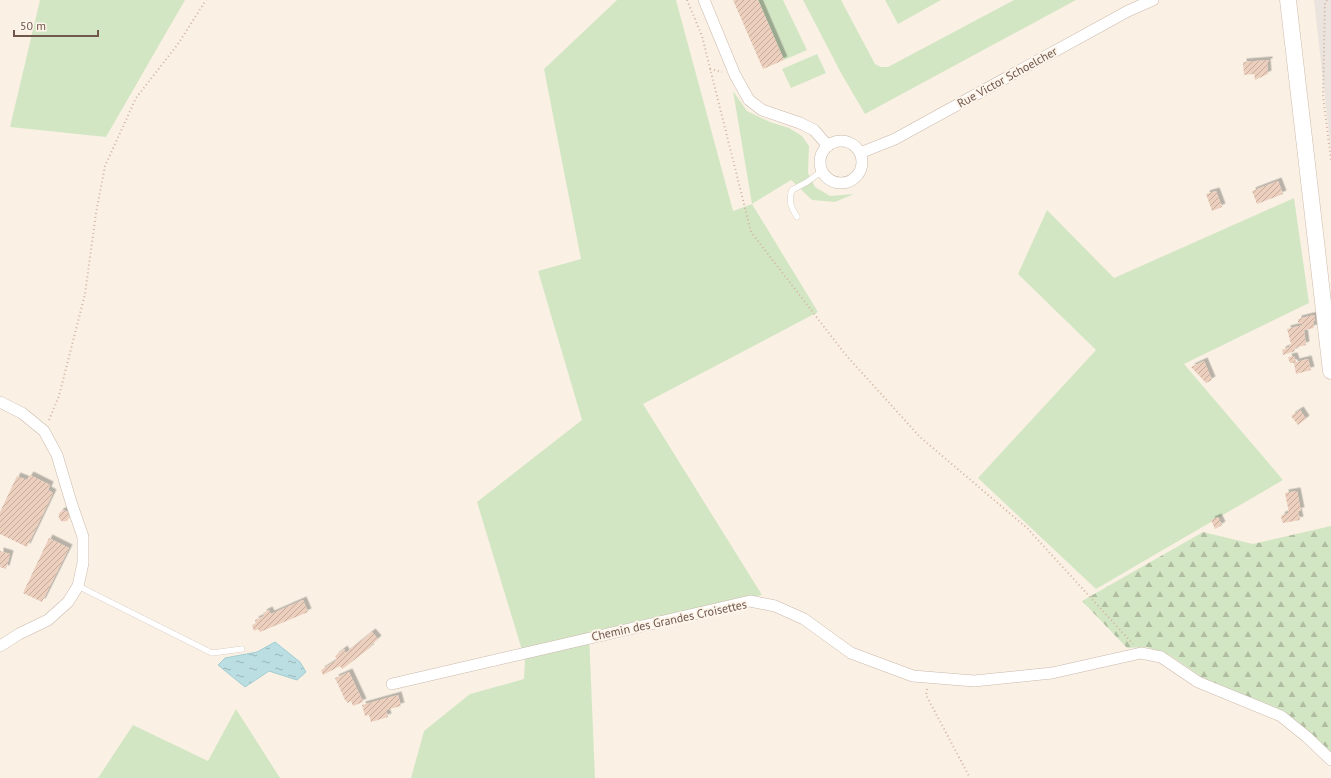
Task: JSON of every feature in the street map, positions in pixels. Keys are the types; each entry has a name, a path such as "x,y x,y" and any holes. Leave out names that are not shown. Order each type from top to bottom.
{"main road":[{"path":"1288,0 1331,371"}],"street":[{"path":"704,0 735,75 749,100 762,110 800,123 814,130 828,146"},
{"name":"Rue Victor Schoelcher","path":"860,153 895,139 1128,11 1153,0"},
{"path":"843,141 854,145 860,153 862,158 861,169 850,181 845,183 834,182 822,171 820,160 824,150 833,143 843,141"},
{"path":"0,402 22,413 44,431 57,455 70,502 83,537 83,563 78,586 68,602 48,620 19,634 0,646"},
{"name":"Chemin des Grandes Croisettes","path":"392,684 750,601 775,606 804,619 851,653 913,676 974,681 1052,672 1141,653 1161,657 1198,682 1281,716 1307,737 1331,760"}],"lane":[{"path":"797,217 791,208 789,198 792,190 807,182 822,171"},
{"path":"78,586 212,653 242,649"}],"path":[{"path":"44,431 59,396 85,294 96,213 105,166 136,98 178,44 206,0"},
{"path":"687,0 702,36 751,232 845,354 920,437 1027,528 1141,653"},
{"path":"1327,0 1325,2 1323,96 1331,160"},
{"path":"928,677 926,695 970,778"}],"shaded area":[{"path":"1314,0 1331,0 1331,152"}],"green space":[{"path":"40,0 185,0 106,137 10,127"},
{"path":"617,0 676,0 733,211 752,204 818,312 643,404 762,595 589,632 595,778 411,778 424,731 470,694 524,679 525,660 477,502 582,420 538,271 581,259 544,69"},
{"path":"758,0 783,0 807,50 784,60"},
{"path":"803,0 841,0 875,64 881,67 888,67 1014,0 1076,0 865,114 841,73"},
{"path":"885,0 941,0 898,24"},
{"path":"817,54 826,73 791,88 782,69"},
{"path":"733,91 747,111 770,122 789,128 802,136 809,146 808,173 815,187 830,196 854,194 835,202 812,200 791,180 752,204"},
{"path":"1294,198 1309,303 1184,364 1283,480 1096,589 978,478 1096,350 1018,274 1047,210 1114,278"},
{"path":"1331,526 1331,752 1282,712 1203,678 1171,656 1147,647 1127,648 1082,601 1203,532 1253,544"},
{"path":"236,709 280,778 98,778 133,725 208,761"}],"water":[{"path":"275,642 300,662 306,672 297,680 269,671 245,687 218,665 225,658 257,652"}],"building":[{"path":"733,0 758,0 784,60 763,69"},
{"path":"1269,60 1269,62 1267,62 1268,74 1255,80 1254,74 1244,75 1243,62"},
{"path":"1278,181 1283,194 1257,204 1252,191"},
{"path":"1216,191 1222,207 1212,211 1206,194"},
{"path":"1314,315 1314,328 1304,330 1306,345 1294,348 1295,351 1283,355 1282,350 1289,347 1291,344 1287,329 1303,325 1298,324 1298,319"},
{"path":"1294,356 1296,362 1308,359 1311,370 1296,374 1294,363 1290,363 1288,357"},
{"path":"1204,361 1212,380 1206,383 1191,367"},
{"path":"1300,410 1306,419 1298,425 1291,416"},
{"path":"30,475 50,485 48,490 53,493 27,547 0,534 0,512 17,476 27,480"},
{"path":"1297,491 1301,511 1298,511 1300,520 1283,523 1281,517 1282,515 1289,513 1285,493"},
{"path":"64,510 68,512 70,516 68,520 64,522 60,520 58,516 60,512"},
{"path":"1218,517 1222,525 1215,529 1211,520"},
{"path":"49,538 69,548 42,602 23,593"},
{"path":"0,551 10,554 6,569 0,567"},
{"path":"303,600 308,612 260,632 258,629 254,631 252,625 256,623 255,620 264,616 263,613 269,610 271,614"},
{"path":"372,632 378,639 370,646 371,647 342,669 340,666 323,675 321,670 337,660 335,656 344,649 346,653"},
{"path":"349,672 363,702 353,706 351,701 348,703 345,700 335,678"},
{"path":"398,695 401,706 386,710 388,717 371,722 369,715 365,716 362,705"}]}
